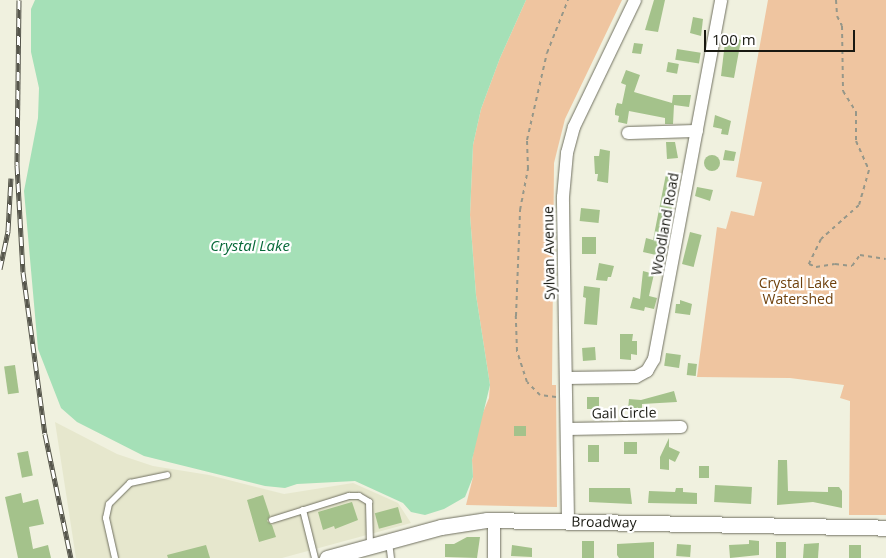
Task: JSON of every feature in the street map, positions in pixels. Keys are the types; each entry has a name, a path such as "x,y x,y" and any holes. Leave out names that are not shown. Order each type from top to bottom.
{"street":[{"name":"Sylvan Avenue","path":"568,521 563,197 567,153 574,128 635,0"},
{"name":"Woodland Road","path":"566,378 636,377 651,365 662,323 721,0"},
{"path":"628,133 697,131"},
{"name":"Gail Circle","path":"567,429 681,427"},
{"path":"494,520 494,558"},
{"name":"Broadway","path":"328,558 441,527 494,520 886,528"}],"lane":[{"path":"115,558 106,518 109,504 130,483 167,475"},
{"path":"272,520 349,496 366,499 370,508 370,546"},
{"path":"303,510 315,558"},
{"path":"389,541 391,558"}],"path":[{"path":"566,398 540,394 527,382 517,351 516,316 520,210 528,168 526,140 547,53 568,0"},
{"path":"836,0 837,16 842,26 843,91 856,112 856,141 869,170 858,205 822,239 809,264 816,267 835,264 852,266 860,255 886,259"}],"shaded area":[{"path":"55,422 117,454 153,466 209,475 284,494 353,483 398,503 411,523 282,558 76,558"}],"green space":[{"path":"526,0 622,0 565,119 554,163 552,385 556,385 557,507 466,505 473,477 472,460 479,422 489,398 490,385 476,295 470,215 473,145 481,109 500,58"},
{"name":"Crystal Lake Watershed","path":"768,0 886,0 886,515 849,515 850,401 840,398 844,385 790,378 697,377 717,227 726,229 731,211 754,216 762,182 736,177"}],"water":[{"name":"Crystal Lake","path":"35,0 526,0 500,58 481,109 473,145 470,215 476,295 490,385 472,460 473,477 465,497 444,509 425,515 411,512 403,503 355,481 297,484 285,488 265,486 144,456 77,422 61,408 38,349 24,191 38,118 39,88 31,52 31,9"}],"building":[{"path":"654,0 665,0 658,32 645,30"},
{"path":"693,17 703,19 701,36 690,33"},
{"path":"726,34 741,40 734,78 721,76"},
{"path":"634,43 643,44 641,54 632,53"},
{"path":"677,49 701,53 699,64 675,60"},
{"path":"668,62 679,64 677,74 666,72"},
{"path":"626,70 640,75 634,92 672,103 673,95 691,95 689,107 674,105 673,124 665,124 665,118 629,111 627,124 618,122 619,116 615,115 615,110 617,103 622,104 626,85 621,83"},
{"path":"715,115 731,121 728,135 721,134 722,129 713,127"},
{"path":"666,142 675,142 678,158 667,159"},
{"path":"600,149 610,151 608,183 597,181 598,174 595,174 594,156 599,156"},
{"path":"725,150 736,152 734,161 723,160"},
{"path":"712,155 718,157 720,163 718,169 712,171 706,169 704,163 706,157"},
{"path":"666,174 676,176 665,257 643,252 646,238 653,240"},
{"path":"697,187 713,190 710,201 695,196"},
{"path":"581,208 600,210 599,223 580,221"},
{"path":"690,232 702,235 694,267 682,264"},
{"path":"582,237 596,237 596,254 582,254"},
{"path":"599,263 614,266 611,277 608,277 607,281 596,280"},
{"path":"643,271 654,274 649,296 657,298 654,309 645,307 644,311 630,308 633,297 640,299"},
{"path":"584,286 600,288 597,325 584,324 586,298 583,297"},
{"path":"680,300 692,304 690,315 675,313 676,304 680,304"},
{"path":"620,334 633,334 632,341 637,341 637,355 631,354 631,360 620,359"},
{"path":"595,347 596,360 583,361 582,348"},
{"path":"666,353 681,355 679,368 664,366"},
{"path":"688,363 697,364 696,376 687,375"},
{"path":"15,365 19,393 8,394 4,367"},
{"path":"674,391 677,402 642,404 642,411 628,410 629,399 641,400"},
{"path":"587,397 599,397 599,409 587,409"},
{"path":"514,426 526,426 526,436 514,436"},
{"path":"669,438 669,447 680,452 675,462 669,459 669,470 660,469 660,457"},
{"path":"624,442 637,442 637,454 624,454"},
{"path":"588,445 599,445 599,462 588,462"},
{"path":"28,451 33,476 22,478 17,453"},
{"path":"778,460 787,460 788,491 828,492 828,487 839,487 842,491 842,508 813,502 777,505"},
{"path":"699,466 709,466 709,478 699,478"},
{"path":"715,485 752,487 751,504 714,502"},
{"path":"589,488 630,488 632,504 589,502"},
{"path":"676,488 683,488 683,492 697,493 697,504 648,503 649,491 675,492"},
{"path":"21,493 23,503 38,499 44,524 29,527 33,549 48,545 51,558 18,558 5,497"},
{"path":"263,495 270,516 267,521 272,525 276,537 259,542 247,500"},
{"path":"352,502 358,520 335,529 334,526 323,530 318,512"},
{"path":"398,507 402,522 379,529 375,513"},
{"path":"467,537 480,537 477,558 445,557 445,544 454,544"},
{"path":"749,540 759,541 759,555 730,558 729,545 749,544"},
{"path":"582,541 594,541 594,558 582,558"},
{"path":"654,542 654,558 619,558 617,555 617,544"},
{"path":"776,542 786,542 786,558 776,558"},
{"path":"819,543 818,558 803,558 804,544"},
{"path":"677,544 691,545 690,557 676,556"},
{"path":"206,545 210,558 168,558 167,555"},
{"path":"512,545 532,548 532,557 511,556"},
{"path":"849,545 861,545 861,558 849,558"}],"railway":[{"path":"19,0 17,165 23,272 45,434 71,558"},
{"path":"0,269 8,231 11,178"}]}
